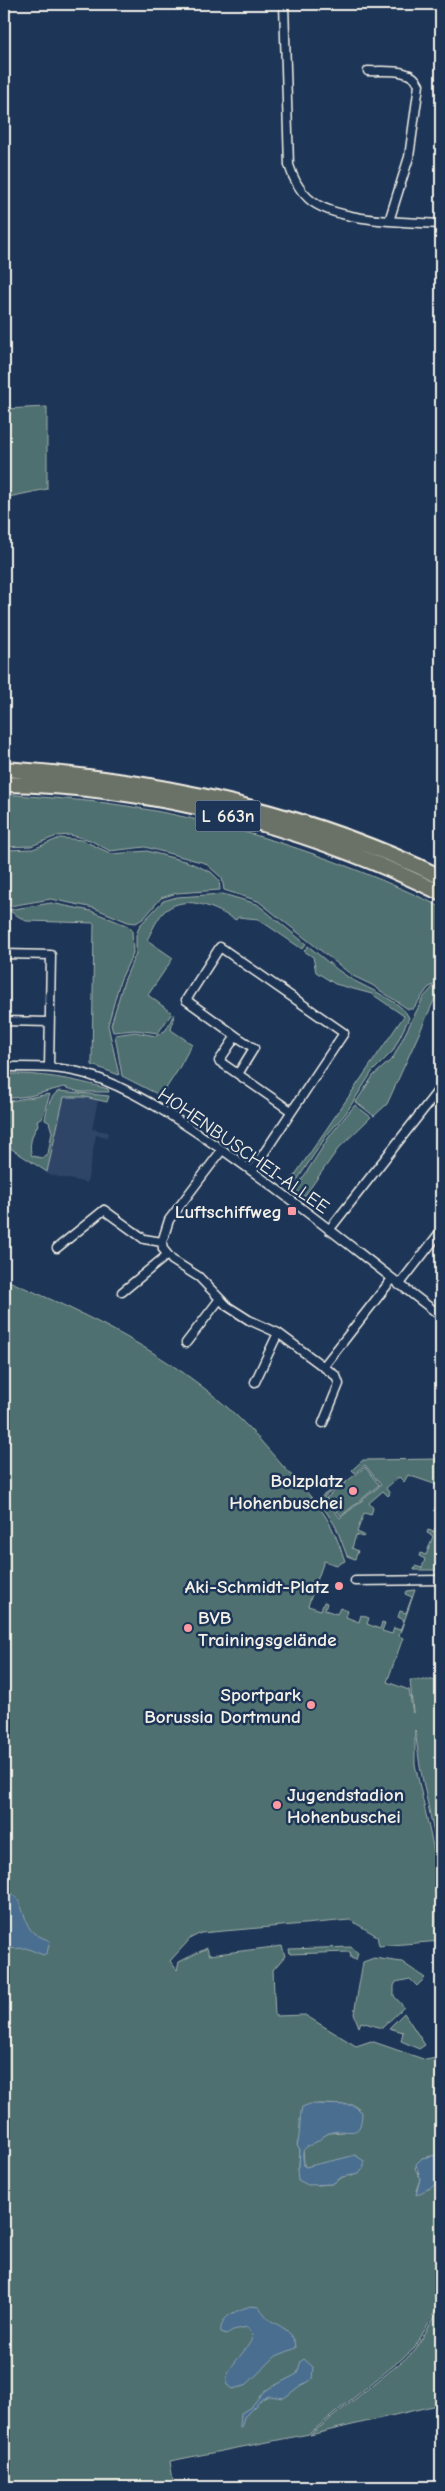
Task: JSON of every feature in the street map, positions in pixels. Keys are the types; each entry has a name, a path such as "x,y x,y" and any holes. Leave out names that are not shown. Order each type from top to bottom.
{"highway":[{"name":"L 663n","path":"4,769 94,776 222,798 323,828 401,858 441,877"},
{"name":"L 663n","path":"4,784 91,790 130,796 241,819 358,857 441,893"}],"street":[{"path":"284,4 290,165 293,178 304,194 319,206 357,216 389,221 441,224"},
{"path":"368,70 408,73 417,79 419,85 409,157 389,221"},
{"path":"238,1074 254,1048 186,1000 220,947 344,1033 252,1171"},
{"path":"4,954 51,955 49,1067"},
{"path":"4,1021 49,1022"},
{"path":"236,1036 219,1061 291,1111"},
{"name":"HOHENBUSCHEI-ALLEE","path":"4,1067 49,1067 84,1074 118,1086 177,1120 252,1171 441,1316"},
{"path":"330,1230 441,1087"},
{"path":"222,1150 173,1215 162,1242 167,1255 178,1265 199,1277 220,1300 249,1320 278,1333 336,1376 339,1384 323,1423"},
{"path":"57,1248 104,1210 144,1239 162,1242"},
{"path":"399,1285 441,1231"},
{"path":"122,1292 167,1255"},
{"path":"324,1366 392,1280"},
{"path":"186,1343 220,1300"},
{"path":"256,1382 278,1333"},
{"path":"355,1582 441,1580"}],"shaded area":[{"path":"64,1097 85,1097 98,1100 92,1129 108,1132 107,1137 96,1135 87,1183 46,1174"},
{"path":"4,1889 11,1893 20,1904 30,1929 35,1934 50,1941 47,1953 43,1955 26,1948 4,1949"},
{"path":"310,2104 353,2105 362,2112 361,2122 356,2130 352,2132 336,2131 329,2133 305,2148 303,2153 304,2166 355,2155 364,2161 364,2167 359,2174 342,2177 332,2184 308,2185 298,2180 297,2170 299,2167 300,2149 297,2146 301,2112 302,2107"},
{"path":"437,2155 441,2157 441,2167 438,2172 440,2179 432,2187 416,2195 420,2179 416,2164 422,2158"},
{"path":"251,2306 258,2307 271,2321 288,2332 294,2339 296,2348 276,2356 245,2386 232,2389 227,2385 229,2372 251,2341 253,2335 247,2327 233,2330 226,2334 221,2332 221,2326 230,2314"},
{"path":"304,2359 313,2367 312,2379 284,2398 269,2396 262,2399 244,2417 240,2427 241,2413 251,2407 264,2391 297,2374 301,2361"}],"green space":[{"path":"47,407 47,489 4,498 4,409"},
{"path":"4,794 106,803 149,810 234,829 320,856 402,889 441,907 441,981 428,988 413,1009 408,1009 372,985 353,976 258,901 224,890 222,878 205,863 145,847 110,851 90,840 70,835 57,836 31,846 4,847"},
{"path":"60,838 82,840 112,854 147,851 188,862 211,872 219,880 220,890 177,893 161,898 144,918 136,923 128,922 94,908 51,899 4,907 4,850 33,849"},
{"path":"223,894 257,904 306,944 302,949 258,919 238,917 236,920 202,904 183,903 175,905 160,916 147,940 173,958 148,995 172,1013 158,1033 135,1030 113,1032 111,1025 124,981 136,953 136,935 140,925 163,901 177,897"},
{"path":"51,903 91,911 128,926 132,930 133,953 120,981 108,1025 119,1075 92,1065 94,923 26,921 8,910"},
{"path":"308,946 348,977 391,1000 409,1018 393,1051 372,1072 346,1113 327,1135 292,1188 288,1185 404,1016 372,994 335,984 316,972 313,957 304,951"},
{"path":"441,984 441,996 437,994 387,1104 374,1116 356,1102 373,1076 393,1058 423,998 433,987"},
{"path":"174,1014 171,1030 192,1044 161,1096 122,1076 115,1035 135,1032 156,1036 166,1030"},
{"path":"4,1074 57,1077 108,1089 109,1092 80,1092 64,1087 29,1096 4,1099"},
{"path":"59,1091 109,1096 107,1102 85,1097 64,1097 47,1172 4,1144 4,1102 50,1094 42,1119 37,1120 38,1125 32,1136 31,1144 32,1156 42,1158 48,1154 52,1132 49,1122 45,1120 46,1112 51,1100"},
{"path":"355,1105 371,1117 338,1149 304,1197 295,1190 331,1134"},
{"path":"4,1279 97,1321 156,1355 212,1394 255,1434 322,1511 339,1543 345,1561 337,1565 324,1561 308,1606 321,1610 324,1602 327,1603 325,1610 337,1614 340,1608 348,1611 346,1617 359,1622 361,1615 369,1618 367,1624 380,1629 382,1622 385,1623 382,1631 392,1634 394,1628 400,1630 404,1620 398,1617 400,1611 406,1613 412,1597 405,1594 407,1591 415,1590 399,1636 403,1638 387,1682 409,1690 413,1713 410,1680 441,1680 441,1843 436,1843 420,1767 415,1730 415,1764 441,1883 441,1941 379,1946 377,1936 350,1920 201,1933 191,1938 170,1961 177,1970 179,1962 207,1948 209,1955 282,1946 285,1956 273,1970 275,2016 305,2015 356,2046 371,2041 426,2060 441,2057 441,2157 437,2155 422,2158 415,2168 420,2179 416,2191 429,2189 440,2178 438,2172 441,2167 441,2301 414,2349 309,2434 170,2461 174,2487 4,2487","holes":["318,2104 353,2105 359,2108 344,2132 329,2133 303,2147 304,2166 345,2160 353,2176 346,2175 332,2184 318,2185 297,2170 299,2167 300,2149 297,2145 301,2131 300,2118"]},
{"path":"441,1459 441,1498 438,1493 440,1486 408,1475 404,1482 399,1477 386,1488 390,1494 388,1496 383,1491 369,1503 373,1508 371,1515 364,1513 357,1532 364,1535 363,1537 356,1535 352,1548 358,1551 355,1559 347,1556 336,1527 321,1504 322,1496 346,1480 324,1497 340,1518 381,1485 365,1465 355,1473 352,1470 363,1460"},
{"name":"Bolzplatz Hohenbuschei","path":"365,1467 379,1485 341,1516 326,1498"},
{"path":"435,1508 441,1510 441,1513 434,1511"},
{"path":"441,1513 441,1570 414,1570 415,1566 422,1568 425,1559 419,1556 420,1553 426,1555 433,1536 427,1533 428,1530 434,1532"},
{"path":"351,1947 358,1953 356,1960 351,1958 350,1952 290,1954 289,1949"},
{"path":"374,1958 402,1962 425,1978 417,1986 410,1979 396,1982 394,1996 404,2007 382,2028 361,2022 359,2027 354,2014 363,1962"},
{"path":"404,2013 425,2045 419,2049 401,2041 403,2032 389,2028"},
{"path":"441,2305 441,2404 310,2435 415,2351"}],"place":[{"name":"Luftschiffweg","path":"292,1211"},
{"name":"Bolzplatz Hohenbuschei","path":"353,1491"},
{"name":"Aki-Schmidt-Platz","path":"339,1586"},
{"name":"BVB Trainingsgelände","path":"188,1628"},
{"name":"Sportpark Borussia Dortmund","path":"311,1705"},
{"name":"Jugendstadion Hohenbuschei","path":"277,1805"}]}
